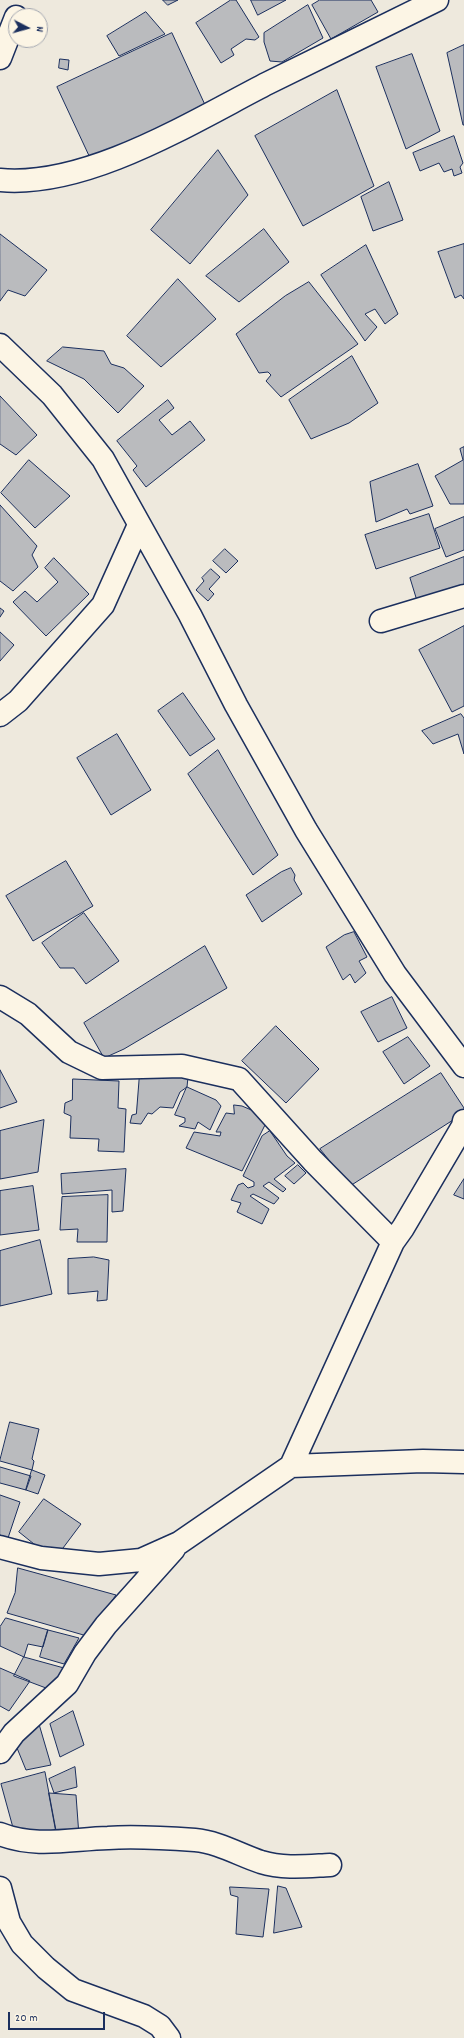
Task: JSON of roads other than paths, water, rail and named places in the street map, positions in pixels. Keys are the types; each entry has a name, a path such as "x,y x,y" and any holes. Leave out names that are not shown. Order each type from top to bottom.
{"street":[{"path":"0,180 14,181 60,175 129,154 437,0"},
{"path":"0,58 8,37"},
{"path":"0,345 52,395 103,459 190,615 236,705 306,830 395,974 464,1066"},
{"path":"0,715 18,701 103,605 139,525"},
{"path":"381,621 464,596"},
{"path":"0,997 28,1014 69,1052 102,1068 182,1066 239,1079 313,1161 393,1242"},
{"path":"0,1547 42,1558 99,1564 141,1560 179,1543 290,1466 393,1242 403,1228 463,1126 464,1121"},
{"path":"290,1466 423,1461 464,1462"},
{"path":"0,1752 14,1732 67,1684 85,1653 106,1625 179,1543"},
{"path":"0,1834 10,1838 36,1843 135,1836 198,1840 232,1850 263,1862 292,1867 330,1865"},
{"path":"0,1888 9,1922 22,1944 46,1968 73,1990 144,2016 160,2026 169,2038"}]}
